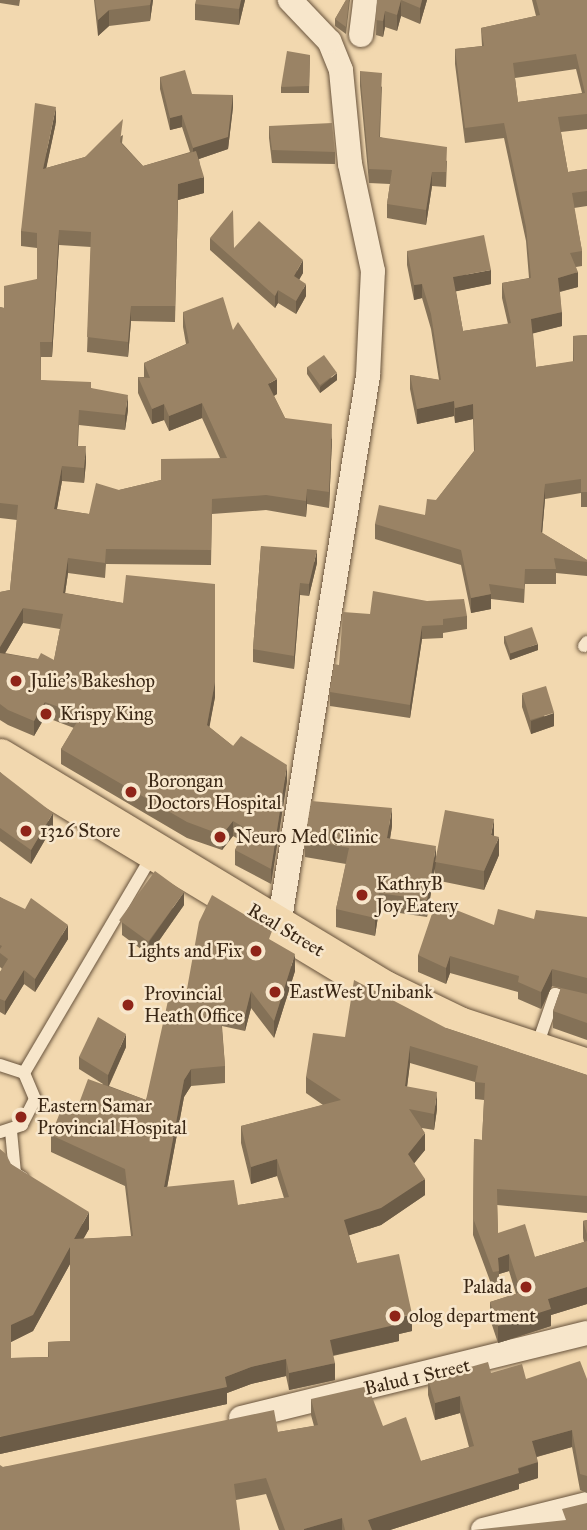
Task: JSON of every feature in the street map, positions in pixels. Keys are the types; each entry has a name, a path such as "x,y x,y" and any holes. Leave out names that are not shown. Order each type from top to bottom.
{"main road":[{"name":"Real Street","path":"0,758 385,990 536,1053 587,1068"}],"street":[{"path":"279,925 368,376 373,271 350,164 341,69 329,41 290,0"},
{"path":"361,35 365,0"},
{"name":"Balud 1 Street","path":"210,1424 587,1333"},
{"path":"483,1530 587,1504"}],"lane":[{"path":"24,1073 154,852"},
{"path":"536,1053 550,999 555,994 587,1003"},
{"path":"0,1065 24,1073 34,1090 33,1109 6,1131 15,1173 37,1186"}],"building":[{"path":"95,0 151,0 150,5 109,10 98,20"},
{"path":"196,0 241,0 239,9 195,4"},
{"path":"346,0 349,0 346,27 335,19"},
{"path":"377,0 401,0 397,15 385,11 383,21 376,20"},
{"path":"401,0 422,0 420,8"},
{"path":"536,0 587,0 587,114 558,117 568,172 587,169 587,191 572,193 582,251 570,253 578,272 558,278 562,312 531,319 536,367 574,361 573,336 587,335 587,492 581,492 581,479 545,484 541,532 587,562 554,558 556,569 525,569 524,589 489,584 491,594 471,598 461,550 375,524 379,505 425,515 427,499 436,500 475,450 473,404 455,408 454,401 417,409 410,375 441,380 431,314 422,284 414,285 407,251 484,235 491,270 453,277 463,331 511,323 502,283 531,278 526,227 504,123 465,128 455,49 484,46 481,28 540,15","holes":["576,54 585,93 518,102 513,63"]},
{"path":"287,51 310,55 309,86 281,87"},
{"path":"185,70 192,94 233,95 228,137 193,148 182,115 170,118 160,77"},
{"path":"360,71 382,73 379,137 447,147 446,172 432,172 426,210 387,204 392,170 369,169"},
{"path":"35,103 56,107 43,169 85,157 123,119 120,142 143,166 196,151 204,177 178,184 175,306 131,306 128,342 87,337 91,232 59,230 52,342 40,342 41,380 91,382 91,388 128,395 125,415 79,410 77,446 86,446 84,468 62,466 54,509 89,514 96,483 119,490 161,480 161,459 227,458 202,403 169,416 164,404 152,409 138,377 150,378 144,363 189,343 183,312 223,297 233,330 238,322 277,379 268,384 285,418 332,424 329,492 307,489 306,501 266,495 212,499 211,550 106,549 105,563 68,558 63,593 123,603 126,575 215,584 215,682 207,725 233,746 241,736 287,765 271,869 235,850 245,828 233,821 222,835 187,822 61,749 81,715 45,702 34,721 0,704 0,653 38,659 41,653 54,660 63,614 23,608 0,647 0,592 10,590 18,505 0,503 0,307 4,308 4,286 37,279 37,233 21,231"},
{"path":"332,123 335,152 272,150 269,126"},
{"path":"233,210 234,248 259,221 303,260 294,276 306,284 296,301 278,290 275,296 210,238"},
{"path":"324,355 337,373 320,385 307,367"},
{"path":"261,546 317,550 309,584 300,583 294,656 253,649"},
{"path":"373,591 427,601 464,599 467,616 443,619 443,625 422,626 410,705 330,692 334,664 339,665 343,612 370,614"},
{"path":"532,627 538,644 510,653 505,636"},
{"path":"546,686 554,713 530,720 522,693"},
{"path":"0,772 53,813 31,850 0,828"},
{"path":"311,801 392,808 387,838 436,846 427,900 379,893 375,918 336,909 349,848 305,839"},
{"path":"445,810 494,819 491,835 499,837 484,871 435,862"},
{"path":"155,871 184,892 148,942 119,920"},
{"path":"212,895 272,931 269,939 295,954 274,1021 251,991 245,1015 220,1008 225,1066 191,1069 184,1080 164,1187 234,1180 238,1205 289,1197 277,1159 251,1167 241,1126 341,1100 306,1077 313,1033 345,1037 354,980 446,1028 587,1075 587,1196 497,1189 498,1233 525,1224 535,1257 587,1241 587,1287 548,1299 551,1309 498,1326 490,1302 521,1292 509,1254 498,1258 499,1271 493,1272 473,1218 474,1139 482,1140 485,1083 475,1082 478,1066 410,1046 405,1086 437,1092 434,1114 409,1109 425,1133 408,1154 425,1179 381,1208 344,1220 357,1263 399,1254 412,1314 397,1318 399,1324 330,1340 335,1363 289,1373 286,1359 251,1367 225,1377 227,1387 0,1437 0,1149 11,1164 89,1212 74,1239 133,1236 125,1169 51,1135 65,1100 78,1106 88,1079 146,1100 169,996 185,1000 199,922","holes":["70,1247 70,1341 48,1342 49,1357 11,1358 11,1325 33,1315"]},
{"path":"0,897 25,909 31,898 68,925 35,979 24,970 5,1001 0,999 0,972 8,959 0,953"},
{"path":"436,902 494,925 498,909 534,919 536,910 587,917 587,978 552,969 541,992 518,982 519,976 450,956 446,968 418,955"},
{"path":"561,988 587,994 587,1023 553,1011"},
{"path":"98,1017 126,1034 108,1075 79,1057"},
{"path":"580,1361 587,1379 587,1476 580,1474 572,1430 532,1441 538,1462 518,1468 519,1473 368,1520 372,1530 345,1530 342,1518 304,1530 285,1530 266,1478 234,1484 240,1530 0,1530 0,1465 3,1467 274,1410 278,1432 318,1425 311,1399 368,1386 383,1426 406,1417 421,1461 474,1446 460,1396 435,1403 428,1379 488,1362 491,1373 522,1364 526,1379"},
{"path":"587,1503 587,1530 473,1530 566,1520 562,1509"}],"place":[{"name":"Julie's Bakeshop","path":"16,681"},
{"name":"Krispy King","path":"46,714"},
{"name":"Borongan Doctors Hospital","path":"131,792"},
{"name":"1326 Store","path":"26,831"},
{"name":"Neuro Med Clinic","path":"220,837"},
{"name":"KathryB Joy Eatery","path":"362,895"},
{"name":"Lights and Fix","path":"256,951"},
{"name":"EastWest Unibank","path":"275,992"},
{"name":"Provincial Heath Office","path":"128,1005"},
{"name":"Eastern Samar Provincial Hospital","path":"21,1117"},
{"name":"Palada","path":"526,1287"},
{"name":"olog department","path":"395,1316"}]}
